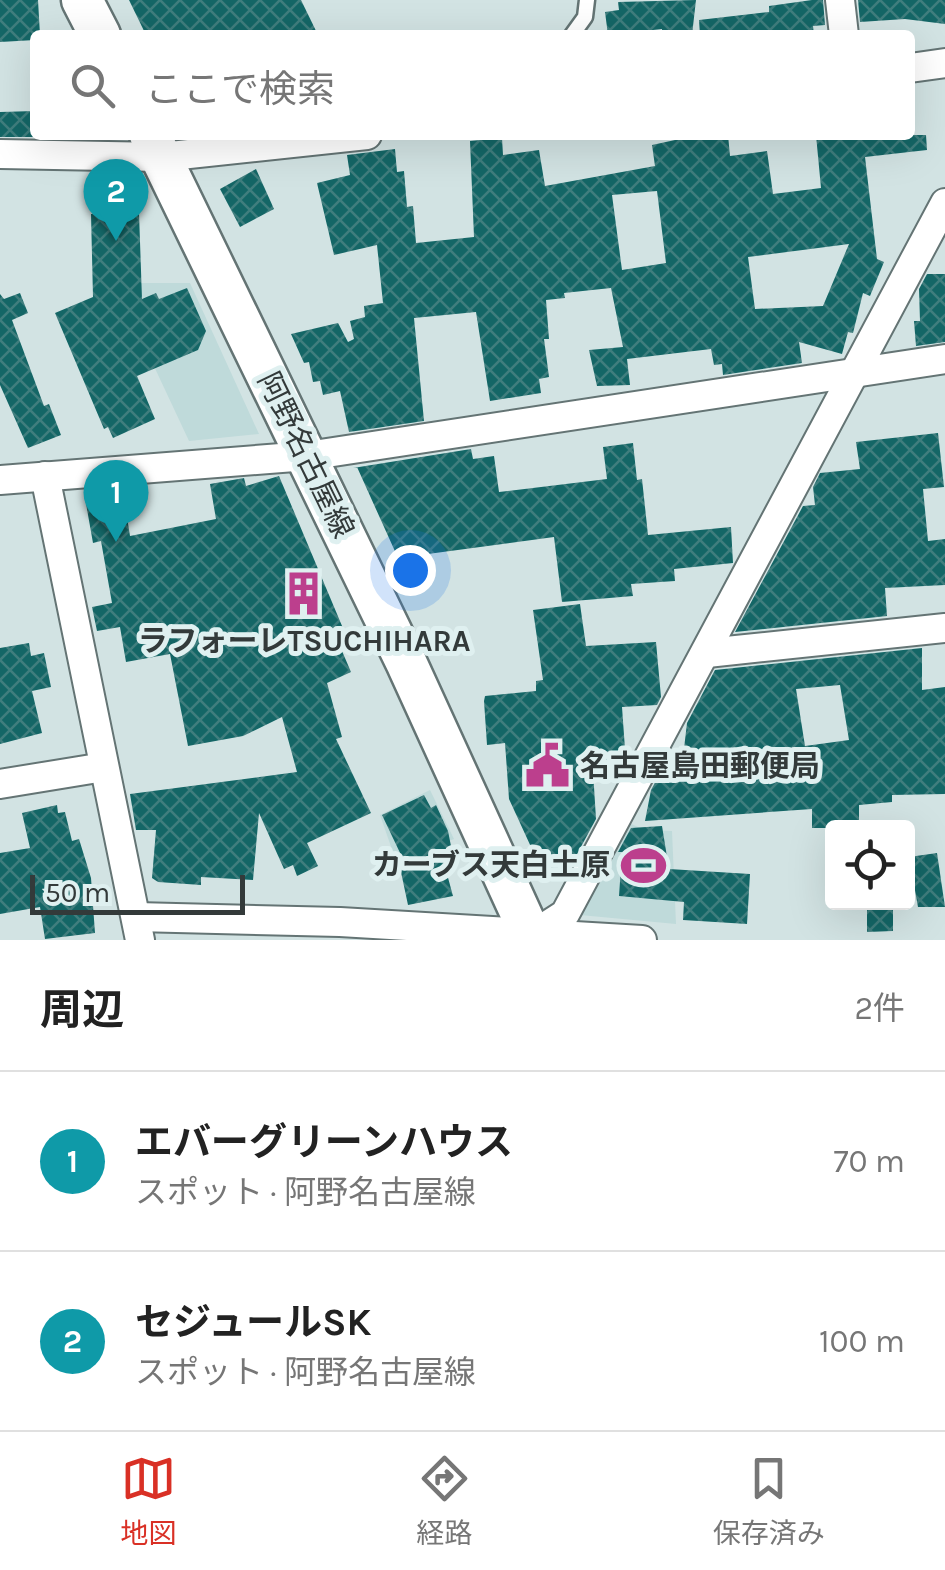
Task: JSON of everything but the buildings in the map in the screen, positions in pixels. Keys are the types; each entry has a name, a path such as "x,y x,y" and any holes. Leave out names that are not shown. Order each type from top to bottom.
{"main road":[{"path":"82,0 97,30"},
{"name":"阿野名古屋線","path":"156,146 500,862 532,938"}],"street":[{"path":"840,0 843,30"},
{"path":"915,67 945,63"},
{"path":"0,154 271,140"},
{"path":"532,938 565,914 945,203"},
{"path":"0,480 307,456 945,359"},
{"path":"45,476 138,928 340,922 532,938 574,933 642,940"},
{"path":"707,653 945,628"},
{"path":"0,784 104,768"}],"lane":[{"path":"576,30 585,17 587,0"}],"shaded area":[{"path":"115,283 190,283 259,434 189,441"},
{"path":"430,790 454,839 396,861 380,815"},
{"path":"629,823 645,830 672,831 676,924 580,915"}],"place":[{"name":"セジュールSK","path":"116,241"},
{"name":"エバーグリーンハウス","path":"116,542"},
{"name":"ラフォーレTSUCHIHARA","path":"304,594"},
{"name":"名古屋島田郵便局","path":"547,766"},
{"name":"カーブス天白土原","path":"643,865"}]}
